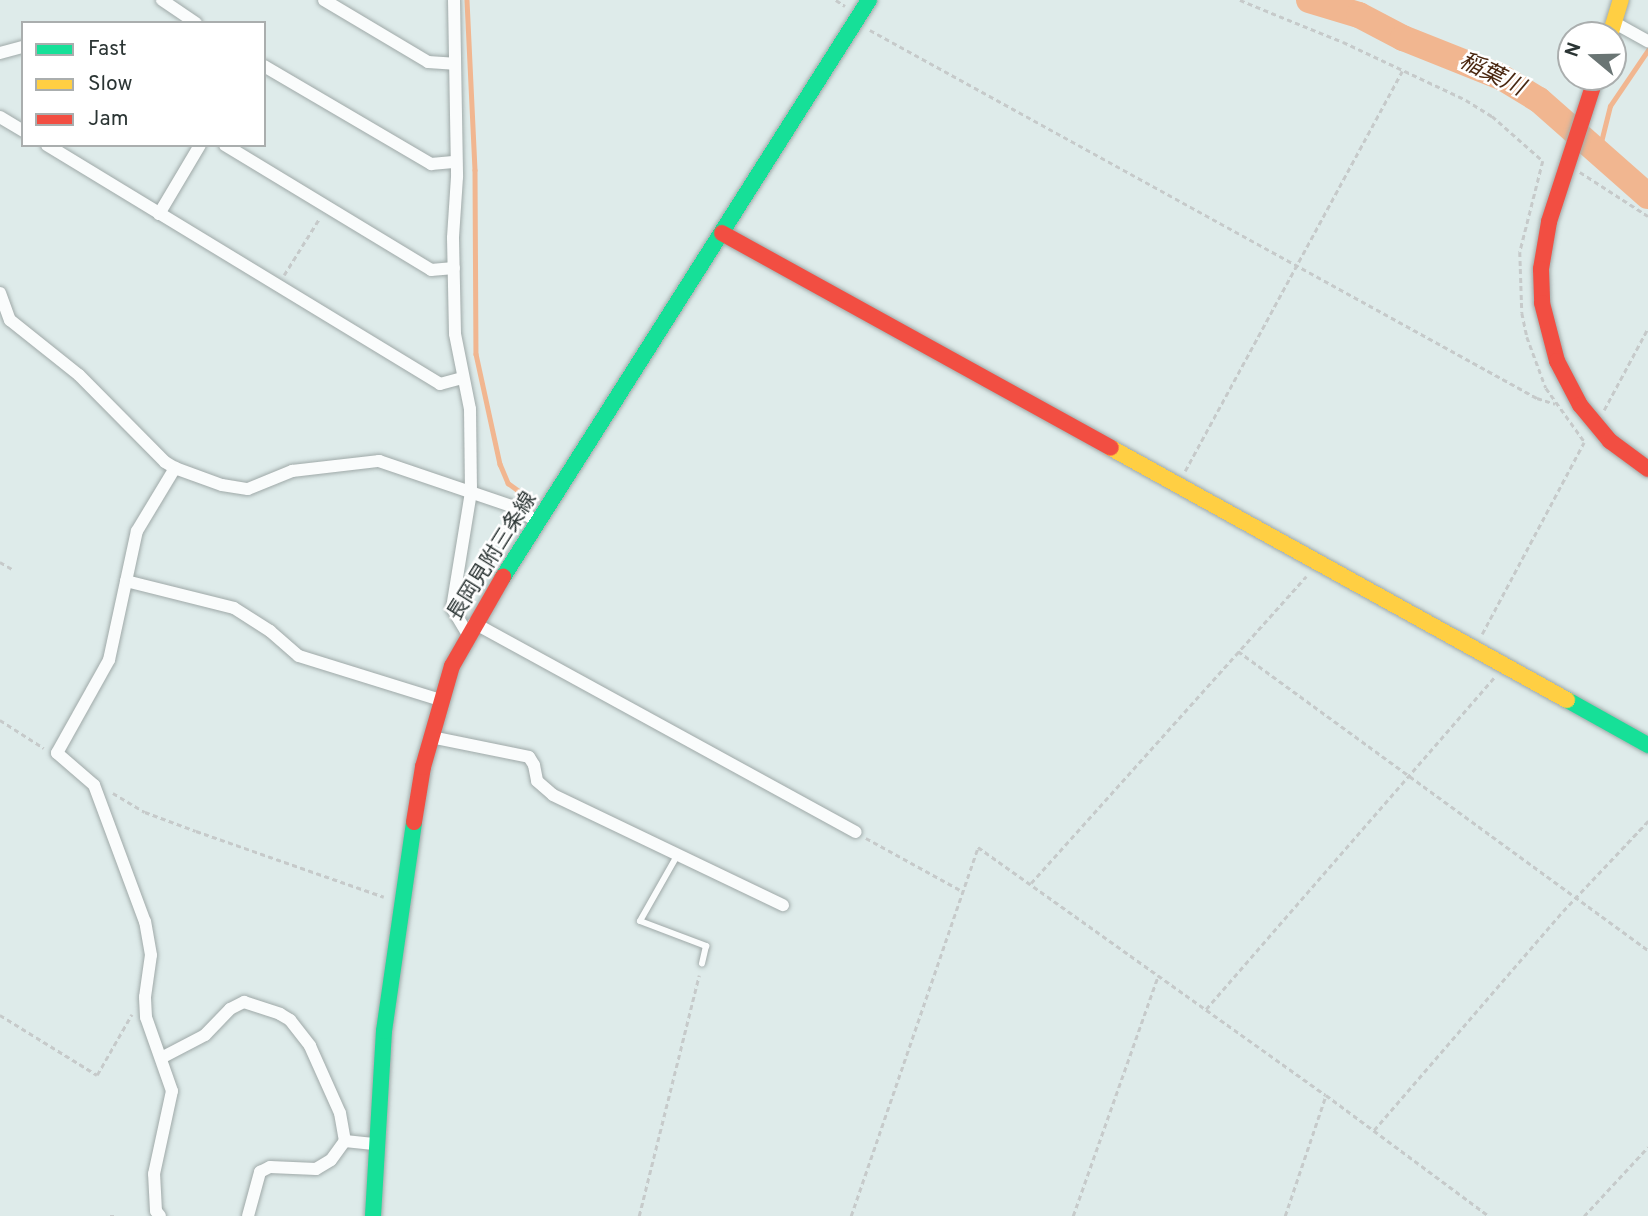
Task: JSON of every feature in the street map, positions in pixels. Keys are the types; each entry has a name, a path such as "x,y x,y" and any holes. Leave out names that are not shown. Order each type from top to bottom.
{"street":[{"path":"162,0 194,21"},
{"path":"324,0 428,62 454,64"},
{"path":"454,0 455,334 470,409 471,492 452,608 471,629 856,832"},
{"name":"長岡見附三条線","path":"373,1216 384,1031 400,902 440,700 471,629 869,0"},
{"path":"1614,21 1621,0"},
{"path":"1627,34 1648,41"},
{"path":"0,53 21,48"},
{"path":"266,67 430,164 456,162"},
{"path":"1590,91 1567,160 1543,250 1542,303 1557,361 1580,405 1610,441 1648,469"},
{"path":"0,117 21,130"},
{"path":"50,147 440,384 462,378"},
{"path":"159,214 199,147"},
{"path":"228,147 431,270 454,268"},
{"path":"722,233 1648,745"},
{"path":"0,293 10,320 79,375 165,462 176,468 222,485 248,489 292,471 379,461 511,506 539,522"},
{"path":"160,1216 156,1211 154,1174 172,1091 163,1057 150,1030 145,997 151,955 145,922 93,785 57,753 109,660 143,516 176,468"},
{"path":"126,581 234,608 270,631 299,656 440,700"},
{"path":"431,737 529,757 537,780 553,794 783,905"},
{"path":"163,1057 205,1035 230,1009 244,1002 281,1014 290,1020 310,1045 340,1113 345,1140 331,1160 316,1169 270,1167 260,1172 248,1216"},
{"path":"345,1140 376,1144"}],"lane":[{"path":"678,854 640,921 706,946 702,964"}],"path":[{"path":"1240,0 1343,42 1466,100 1492,116 1544,161"},
{"path":"854,23 1002,101 1537,398 1555,404"},
{"path":"1178,485 1402,71"},
{"path":"1567,160 1648,216"},
{"path":"277,287 327,207"},
{"path":"1474,649 1584,442 1593,434 1648,328"},
{"path":"0,562 12,569"},
{"path":"1031,883 1318,563"},
{"path":"1238,651 1409,773 1648,950"},
{"path":"1206,1009 1492,680 1502,664"},
{"path":"0,720 57,753"},
{"path":"93,785 145,812 400,902"},
{"path":"1374,1130 1553,921 1648,821"},
{"path":"856,832 962,891"},
{"path":"851,1216 978,847 1326,1095 1489,1216"},
{"path":"639,1216 702,964"},
{"path":"1073,1216 1158,976"},
{"path":"0,1015 97,1075 124,1025 145,997"},
{"path":"1285,1216 1326,1095"},
{"path":"1584,1216 1648,1147"}],"waterway":[{"path":"467,0 475,170 476,354 500,464 508,483 527,497"},
{"name":"稲葉川","path":"1309,0 1359,15 1403,38 1501,77 1539,100 1648,196"},
{"path":"1598,154 1610,106 1648,50"}],"traffic: fast":[{"path":"503,577 869,0"},
{"path":"1567,700 1648,745"},
{"path":"373,1216 384,1031 414,822"}],"traffic: slow":[{"path":"1614,21 1621,0"},
{"path":"1111,448 1567,700"}],"traffic: jam":[{"path":"1591,91 1549,222 1541,269 1542,303 1557,361 1580,405 1610,441 1648,469"},
{"path":"722,233 1111,448"},
{"path":"414,822 423,767 452,666 503,577"}]}
